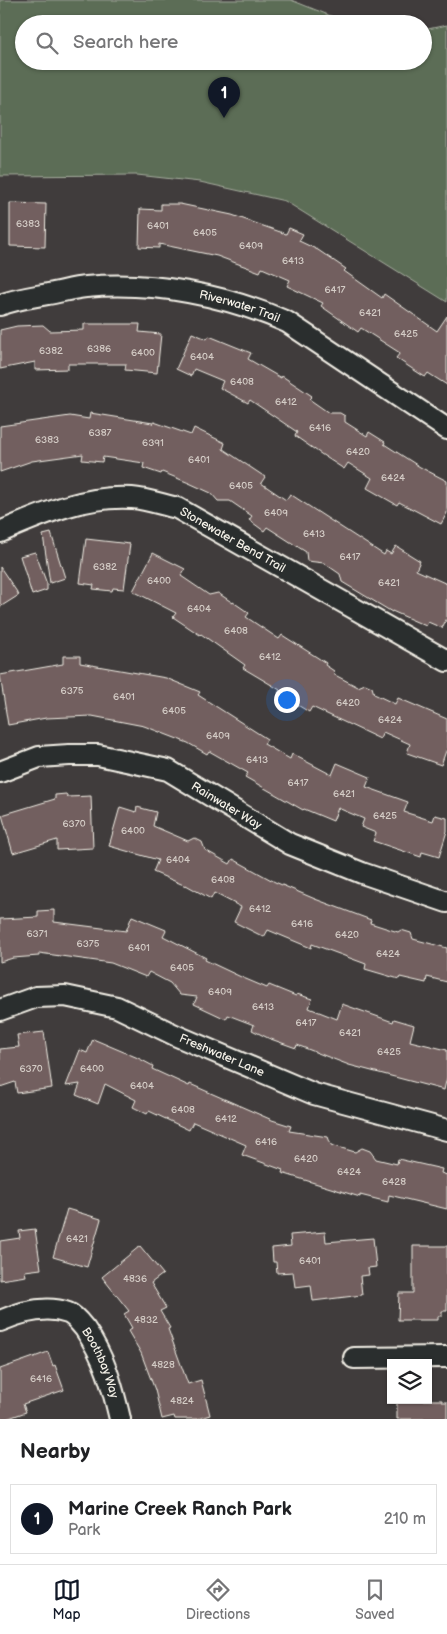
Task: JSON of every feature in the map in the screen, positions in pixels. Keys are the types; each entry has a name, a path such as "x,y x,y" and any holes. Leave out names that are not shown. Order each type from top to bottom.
{"street":[{"name":"Riverwater Trail","path":"0,305 14,300 86,287 155,287 209,297 259,310 287,322 447,429"},
{"name":"Stonewater Bend Trail","path":"0,532 48,511 99,498 133,498 177,508 447,662"},
{"name":"Rainwater Way","path":"0,772 39,757 69,755 98,755 168,770 290,844 362,874 447,902"},
{"name":"Freshwater Lane","path":"0,1010 36,997 65,996 118,1007 177,1036 314,1094 447,1130"},
{"name":"Boothbay Way","path":"0,1321 32,1310 53,1310 70,1314 82,1325 96,1345 108,1372 120,1419"},
{"path":"354,1358 447,1357"}],"green space":[{"path":"0,0 291,0 328,15 15,15 15,70 432,70 432,28 447,25 447,302 285,201 200,182 137,175 0,176"}],"building":[{"path":"10,203 46,204 45,247 10,246"},
{"path":"161,204 180,204 232,215 286,234 289,228 303,234 299,241 318,250 346,269 344,271 382,298 384,294 437,331 447,316 447,385 428,373 425,377 396,358 400,353 361,328 358,332 321,306 323,303 287,286 290,280 262,268 260,272 217,256 159,244 159,248 139,247 140,209 161,210"},
{"path":"84,324 140,324 139,332 161,334 157,373 125,370 126,364 68,364 68,369 35,370 35,362 0,369 0,330 17,326 43,325 50,331 84,330"},
{"path":"192,333 207,339 209,336 251,353 248,359 281,378 282,376 312,396 309,399 329,413 340,413 345,416 345,422 367,436 369,432 420,467 447,481 447,513 441,524 399,502 397,505 367,488 372,478 348,463 344,469 295,436 297,432 250,400 248,403 220,388 223,381 194,369 191,376 176,369"},
{"path":"90,413 153,424 154,422 191,435 194,428 225,443 223,449 265,477 261,483 286,500 290,494 384,555 386,551 391,554 396,546 420,561 416,570 447,584 447,618 442,628 428,622 426,626 392,612 342,582 340,574 324,563 307,561 306,552 267,527 264,531 249,520 252,516 230,501 218,501 211,493 189,483 162,472 161,474 143,468 144,463 103,457 102,462 82,460 83,454 32,461 0,472 0,426 70,416 89,419"},
{"path":"51,533 65,578 50,583 43,535"},
{"path":"86,539 130,544 124,589 113,588 112,591 93,589 94,585 80,583"},
{"path":"35,552 47,584 47,590 32,595 20,556"},
{"path":"153,553 185,569 181,576 209,595 218,593 249,613 246,617 279,639 282,635 326,663 325,665 334,671 333,674 358,687 365,684 372,687 374,694 395,704 398,698 447,719 447,748 441,765 407,753 410,744 383,732 380,739 312,707 309,712 278,693 280,690 243,668 245,665 173,617 176,613 133,591"},
{"path":"0,567 19,595 0,607"},
{"path":"63,656 80,656 80,663 166,678 200,692 198,695 267,739 264,744 290,759 292,754 332,775 337,763 370,777 366,787 408,802 404,812 433,821 435,815 447,818 447,831 439,857 422,852 421,857 373,841 376,833 361,827 364,819 338,808 333,821 303,810 245,777 248,773 209,751 207,754 188,743 144,726 92,716 46,718 8,725 0,675 63,664"},
{"path":"66,794 68,797 91,796 93,848 57,850 57,840 13,853 2,815 55,799 55,795"},
{"path":"120,807 136,812 137,807 156,812 153,826 188,841 194,838 202,842 205,850 230,864 233,859 275,882 371,920 370,923 398,932 401,930 411,933 413,939 447,948 447,982 427,977 426,983 400,977 399,979 365,969 366,964 312,944 311,948 268,930 264,937 234,922 241,907 214,893 211,899 186,885 153,872 158,860 109,846"},
{"path":"54,910 54,922 126,931 132,916 166,930 163,936 206,958 205,960 241,977 267,988 269,985 296,996 297,994 312,999 309,1008 337,1019 342,1004 393,1022 394,1019 414,1025 410,1041 447,1050 447,1077 444,1090 349,1065 297,1045 296,1048 268,1038 252,1030 254,1025 228,1015 226,1019 194,1004 197,997 180,995 170,983 149,972 146,977 111,963 39,953 39,956 13,958 0,962 0,919 38,917 38,911"},
{"path":"44,1032 52,1088 17,1093 15,1082 0,1087 0,1049 19,1047 17,1035"},
{"path":"93,1039 138,1058 153,1066 152,1069 189,1086 190,1084 272,1120 291,1126 289,1131 328,1137 331,1145 355,1152 362,1148 370,1151 376,1159 397,1164 398,1159 442,1169 441,1173 447,1175 447,1209 389,1195 388,1202 360,1195 360,1197 282,1173 283,1170 242,1155 246,1145 193,1122 189,1130 149,1111 147,1114 133,1107 136,1100 105,1084 98,1104 76,1095 80,1084 66,1086 80,1050 87,1053"},
{"path":"67,1209 101,1219 87,1267 53,1257"},
{"path":"35,1229 41,1269 25,1271 26,1276 0,1280 0,1241 20,1238 19,1231"},
{"path":"325,1232 326,1242 373,1238 376,1267 368,1268 369,1275 360,1276 362,1295 313,1301 311,1285 295,1287 293,1272 277,1273 276,1262 273,1262 272,1248 291,1246 290,1235"},
{"path":"140,1246 163,1274 151,1283 166,1308 160,1311 170,1328 168,1329 188,1384 201,1380 210,1415 197,1419 175,1419 174,1416 162,1419 155,1390 141,1353 128,1331 132,1328 124,1314 129,1311 102,1277"},
{"path":"413,1246 447,1246 447,1311 442,1311 442,1316 438,1316 438,1320 398,1320 399,1293 413,1293"},
{"path":"48,1352 64,1390 23,1404 26,1412 6,1419 0,1419 0,1369"},
{"path":"432,1400 447,1402 447,1419 397,1419 397,1404 432,1404"}],"place":[{"name":"Marine Creek Ranch Park","path":"224,118"}]}
